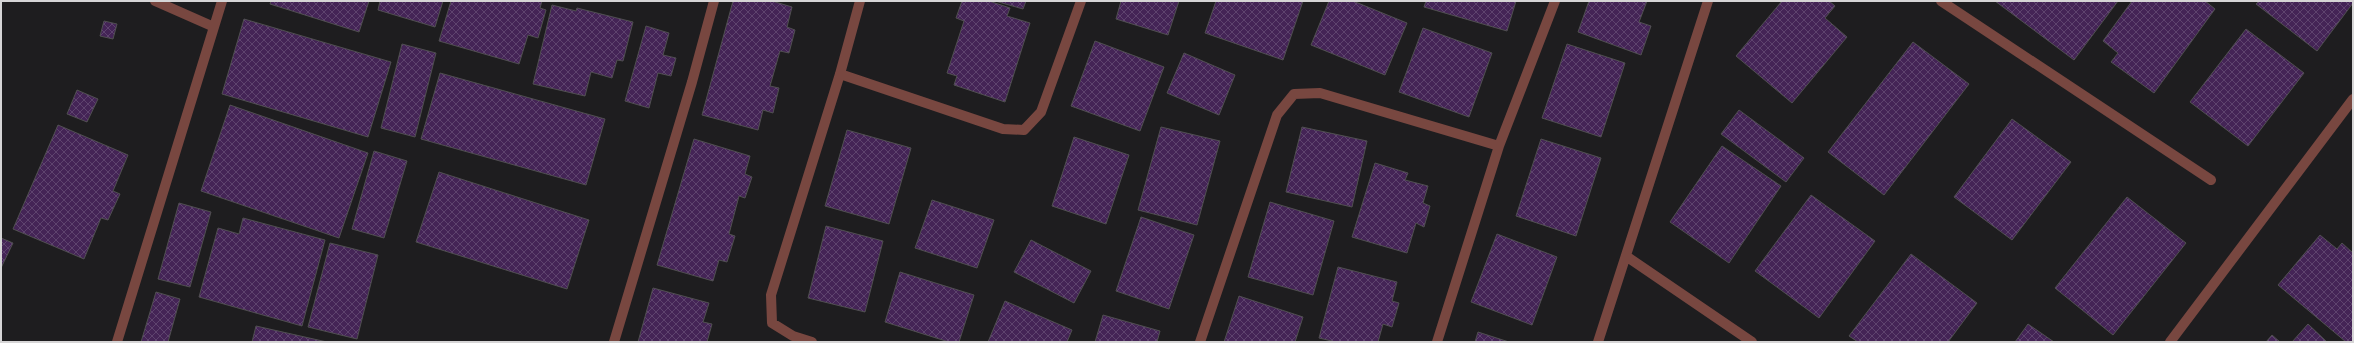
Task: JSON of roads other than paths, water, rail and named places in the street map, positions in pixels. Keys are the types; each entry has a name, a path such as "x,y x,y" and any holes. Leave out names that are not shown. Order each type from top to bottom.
{"street":[{"path":"155,1 214,27"},
{"path":"117,342 222,1"},
{"path":"614,342 692,82 714,1"},
{"path":"812,342 793,336 772,323 771,295 840,74 860,1"},
{"path":"840,74 1003,129 1024,130 1041,112 1081,1"},
{"path":"1437,342 1499,146 1555,1"},
{"path":"1598,342 1708,1"},
{"path":"1941,1 2210,180"},
{"path":"1200,342 1277,115 1294,94 1320,94 1499,146"},
{"path":"2170,342 2353,99"},
{"path":"1626,256 1752,342"}]}
